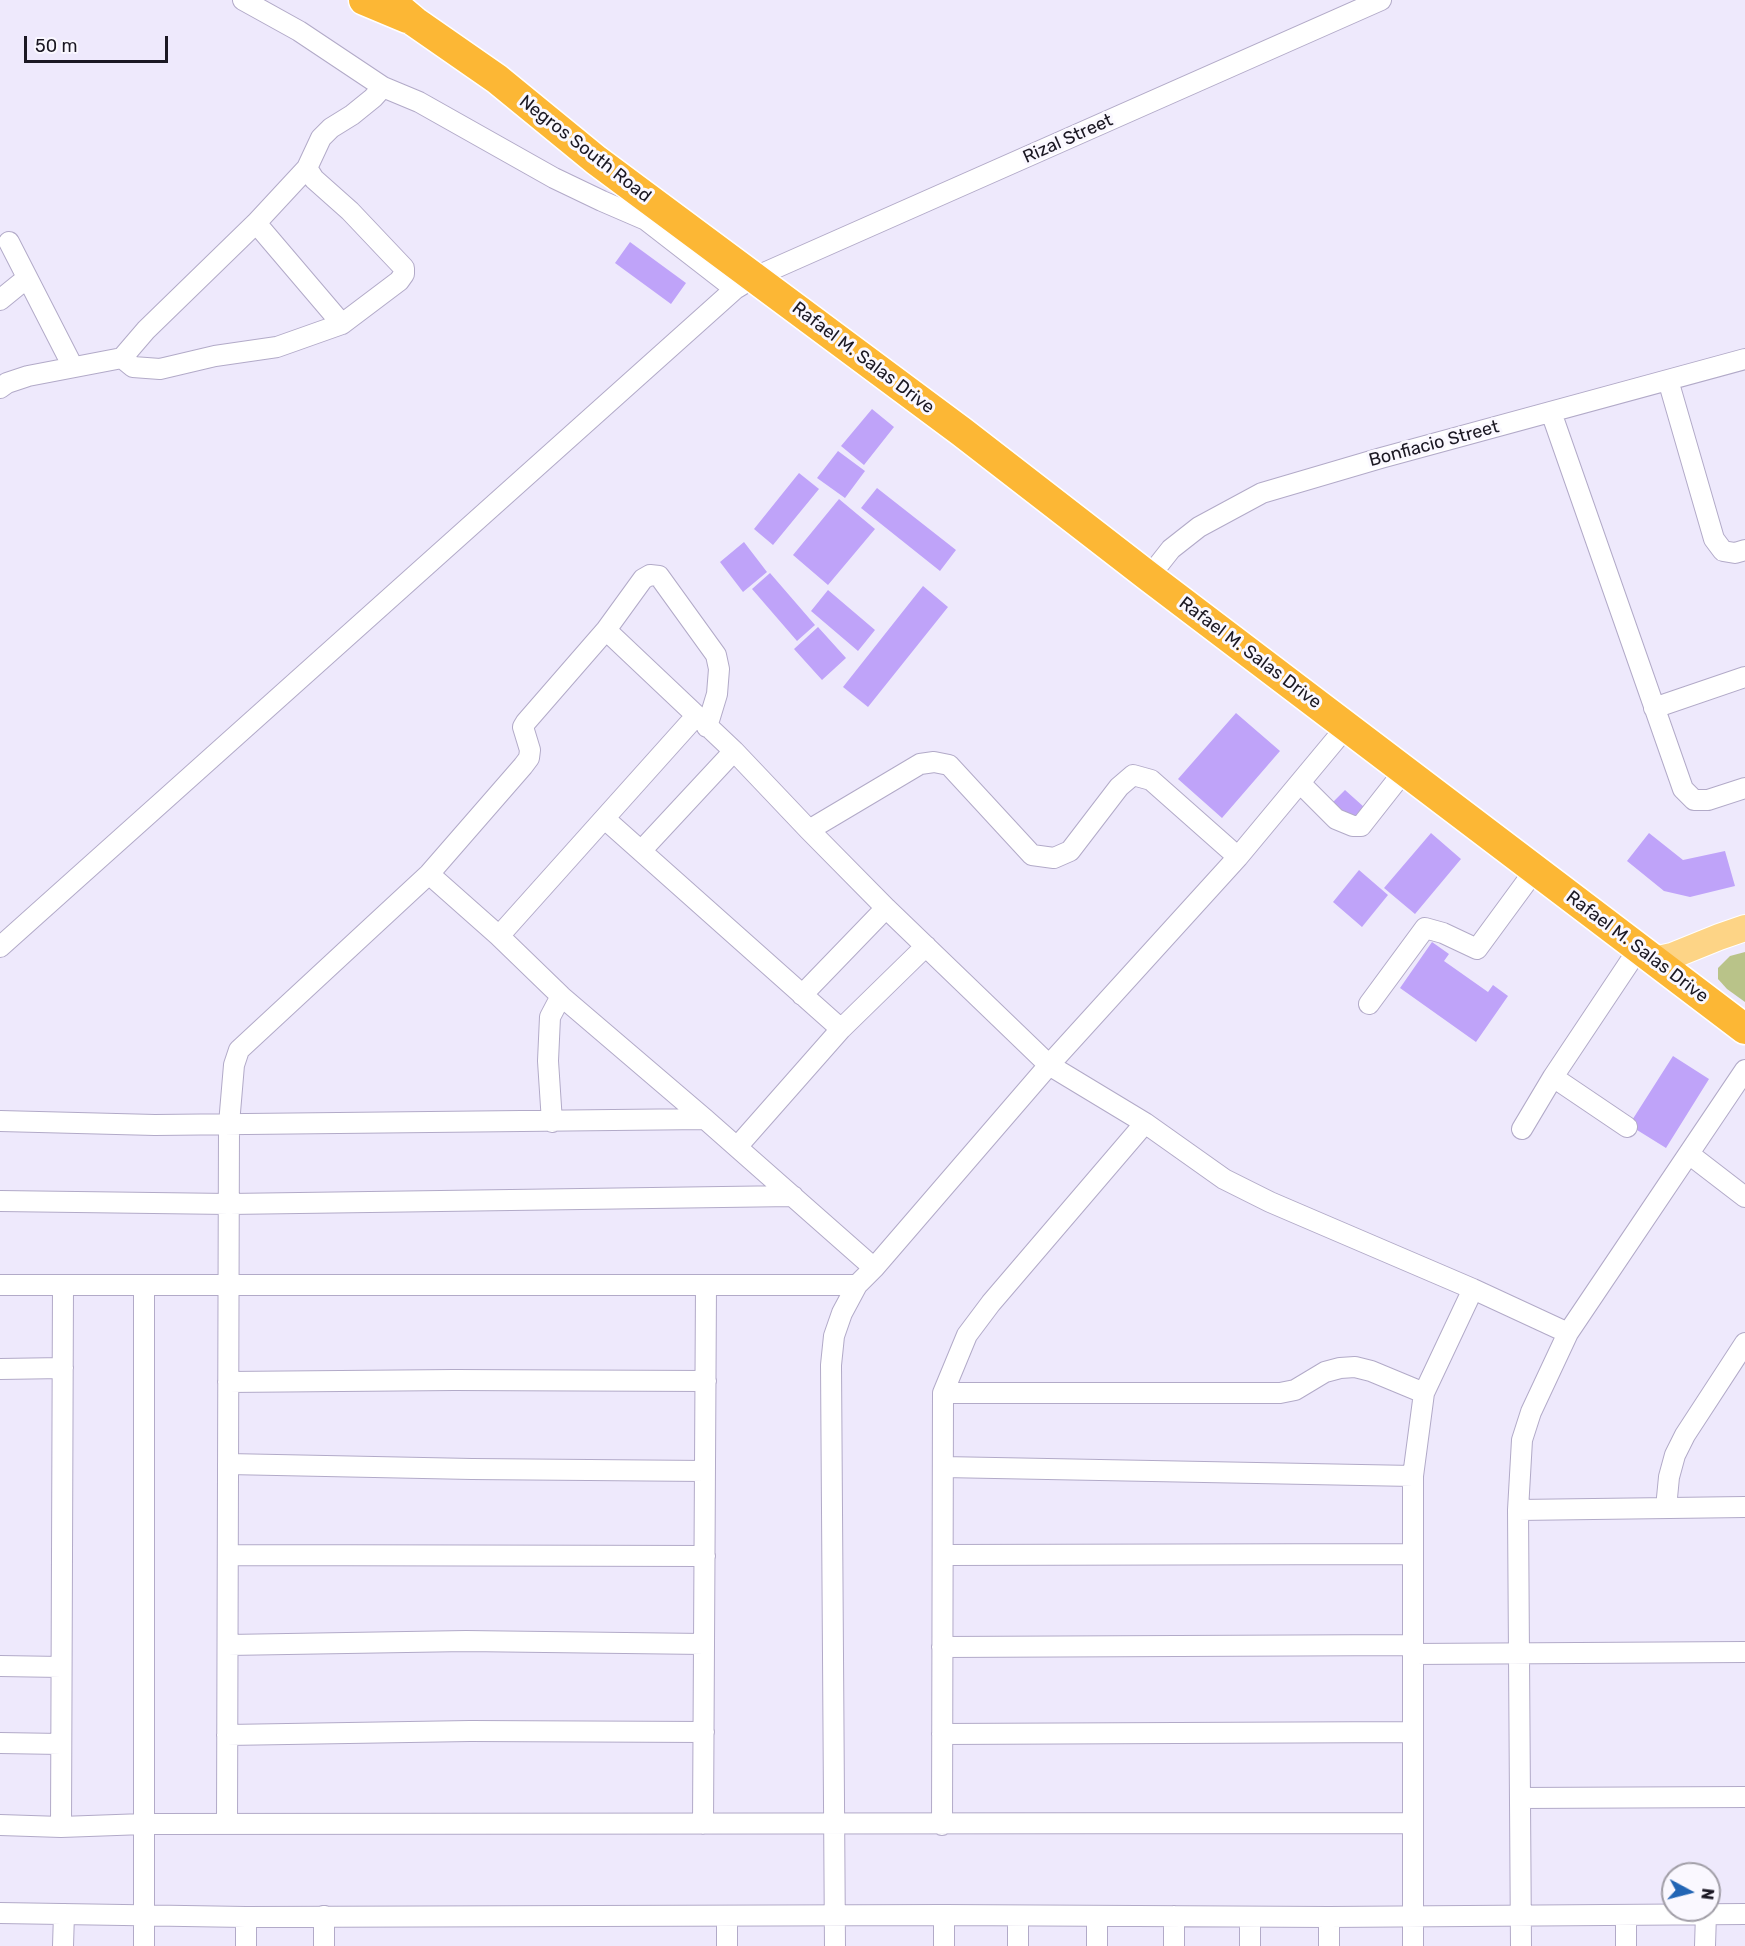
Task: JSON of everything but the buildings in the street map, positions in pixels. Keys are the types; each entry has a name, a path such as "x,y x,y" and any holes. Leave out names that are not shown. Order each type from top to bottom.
{"highway":[{"name":"Negros South Road","path":"364,0 415,22"},
{"name":"Negros South Road","path":"389,0 415,22 497,79 745,283"},
{"name":"Rafael M. Salas Drive","path":"745,283 962,432 1152,572 1347,726 1745,1029"}],"main road":[{"path":"1646,954 1672,956 1745,928"}],"street":[{"path":"243,0 299,31 383,87 428,107 554,178 646,220 745,283"},
{"name":"Rizal Street","path":"0,947 745,283 1381,0"},
{"path":"0,388 7,383 28,376 122,358 146,330 256,223 307,168 321,138 331,128 373,98 383,87"},
{"path":"122,358 133,367 160,369 215,356 277,347 342,324 399,281 404,274 404,268 350,211 314,179 307,168"},
{"path":"256,223 342,324"},
{"path":"9,242 73,367"},
{"path":"0,300 27,278"},
{"name":"Bonfiacio Street","path":"1152,572 1171,549 1199,527 1262,493 1381,458 1745,359"},
{"path":"1668,380 1714,539 1723,551 1735,553 1745,550"},
{"path":"1551,412 1683,789 1694,800 1708,800 1745,788"},
{"path":"227,1824 230,1124 234,1065 239,1050 429,874 529,758 530,750 524,728 526,722 606,630 643,579 650,575 659,576 716,655 719,669 717,694 701,721 605,819 499,936"},
{"path":"606,630 734,751 886,908 1049,1065 1145,1123 1224,1179 1270,1202 1473,1289 1568,1333"},
{"path":"1654,708 1745,676"},
{"path":"836,1946 831,1365 834,1336 842,1313 857,1286 1049,1065 1238,857 1347,726"},
{"path":"641,851 734,751"},
{"path":"808,830 920,764 934,762 949,765 1032,855 1054,858 1070,851 1119,787 1133,775 1151,780 1238,857"},
{"path":"1300,783 1336,819 1353,826 1361,826 1405,770"},
{"path":"605,819 841,1029"},
{"path":"1369,1004 1425,928 1443,933 1477,949 1535,870"},
{"path":"429,874 499,936 561,996 794,1196 874,1268"},
{"path":"802,995 886,908"},
{"path":"737,1147 841,1029 926,946"},
{"path":"1522,1129 1553,1077 1646,954"},
{"path":"552,1122 548,1061 550,1017 561,996"},
{"path":"1521,1946 1518,1510 1522,1440 1531,1412 1568,1333 1745,1070"},
{"path":"1553,1077 1627,1127"},
{"path":"0,1121 155,1125 705,1119"},
{"path":"942,1825 943,1393 967,1335 991,1303 1145,1123"},
{"path":"1689,1154 1745,1197"},
{"path":"0,1201 229,1204 794,1196"},
{"path":"0,1285 857,1286"},
{"path":"61,1827 63,1285"},
{"path":"144,1285 144,1946"},
{"path":"703,1824 706,1286"},
{"path":"1413,1946 1413,1476 1424,1392 1473,1289"},
{"path":"1666,1508 1669,1477 1684,1435 1745,1343"},
{"path":"943,1393 1280,1393 1295,1390 1325,1372 1355,1367 1424,1392"},
{"path":"0,1369 63,1368"},
{"path":"228,1382 705,1381"},
{"path":"228,1464 705,1471"},
{"path":"943,1467 1413,1476"},
{"path":"1518,1510 1745,1508"},
{"path":"943,1555 1413,1554"},
{"path":"228,1555 705,1556"},
{"path":"228,1645 466,1641 704,1644"},
{"path":"942,1647 1413,1649 1519,1655 1745,1653"},
{"path":"0,1666 61,1667"},
{"path":"227,1735 470,1731 704,1732"},
{"path":"942,1734 1413,1732"},
{"path":"0,1743 61,1744"},
{"path":"1520,1798 1745,1797"},
{"path":"0,1825 61,1827 144,1824 1413,1823"},
{"path":"0,1913 246,1917 944,1915 1521,1917 1661,1915"},
{"path":"63,1946 64,1914"},
{"path":"1721,1914 1745,1914"},
{"path":"944,1915 944,1946"},
{"path":"1626,1915 1626,1946"},
{"path":"324,1916 324,1946"},
{"path":"727,1916 727,1946"},
{"path":"1018,1916 1018,1946"},
{"path":"1097,1916 1097,1946"},
{"path":"1174,1916 1174,1946"},
{"path":"246,1917 246,1946"},
{"path":"1250,1917 1250,1946"},
{"path":"1329,1917 1329,1946"},
{"path":"1705,1946 1706,1922"}],"green space":[{"path":"1745,952 1745,1002 1718,979 1718,968 1730,956"}]}
